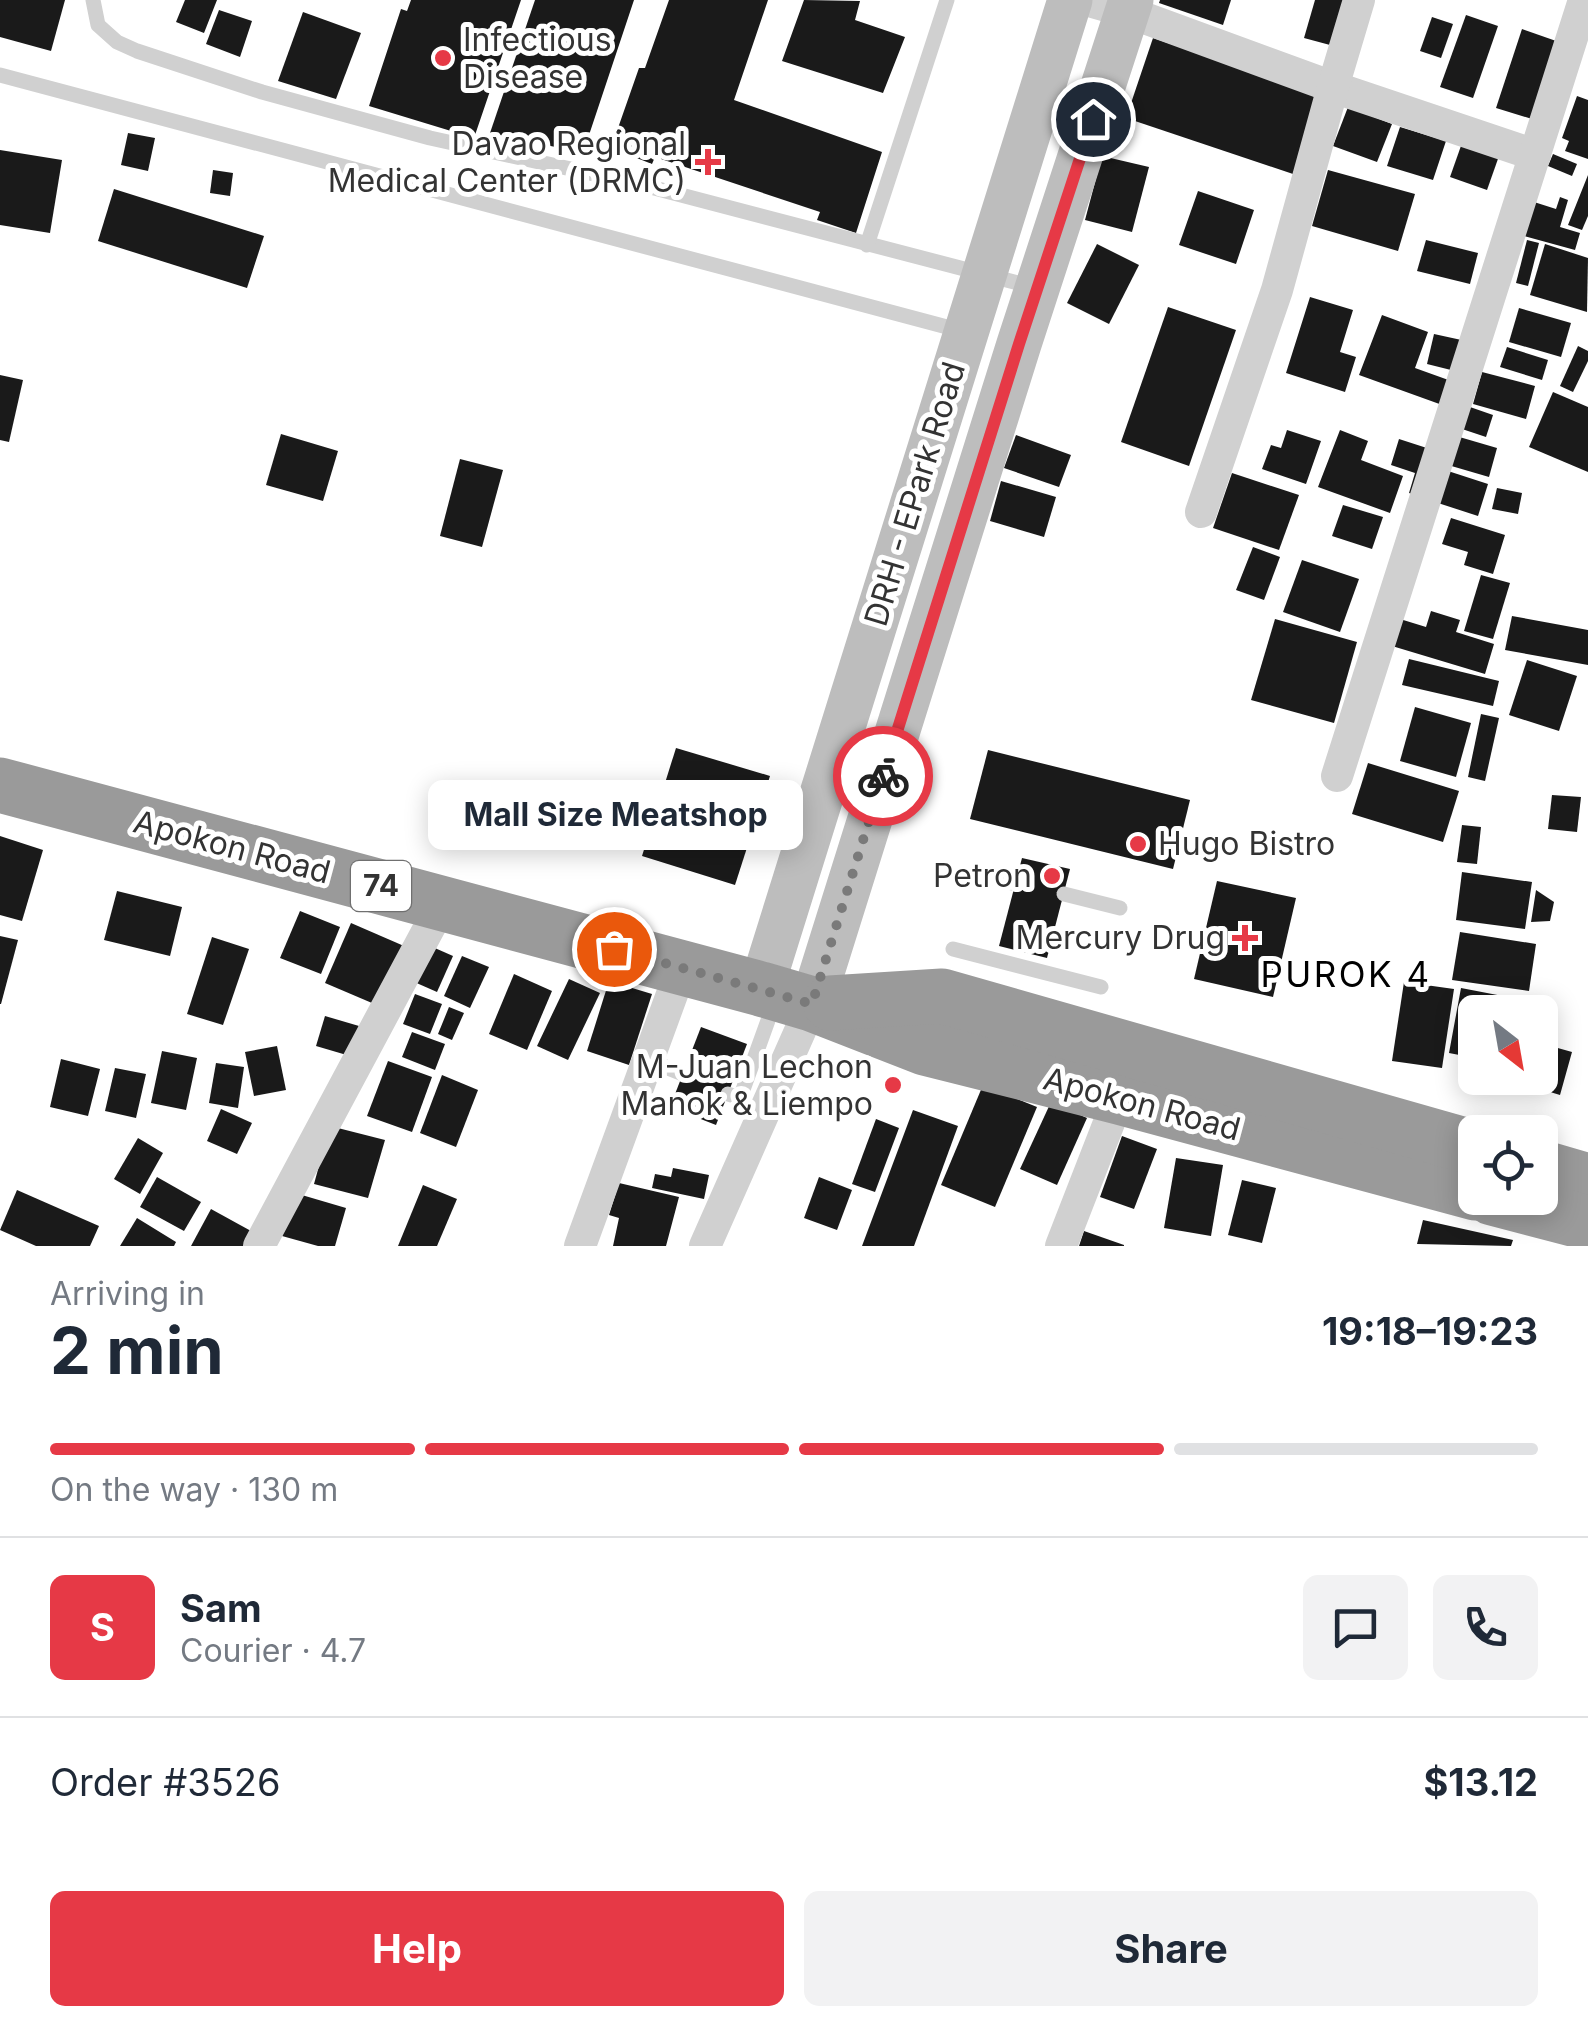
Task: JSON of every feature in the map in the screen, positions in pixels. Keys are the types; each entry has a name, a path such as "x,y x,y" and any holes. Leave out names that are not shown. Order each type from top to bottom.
{"highway":[{"name":"Apokon Road","path":"0,786 682,967 783,995 925,1048 1458,1188"},
{"name":"Apokon Road","path":"783,995 942,996 1458,1143"},
{"path":"1558,1172 1588,1181"},
{"path":"1557,1215 1588,1223"}],"main road":[{"name":"DRH - EPark Road","path":"783,995 966,332 1070,0"},
{"name":"DRH - EPark Road","path":"783,995 1037,288 1115,4"}],"street":[{"path":"1200,512 1277,290 1360,0"},
{"path":"1337,776 1584,0"},
{"path":"1115,4 1333,88 1534,155"},
{"path":"259,1246 443,902"},
{"path":"580,1246 682,967"},
{"path":"704,1246 783,995"},
{"path":"1061,1246 1119,1096"}],"lane":[{"path":"93,0 98,25 116,42 262,92 430,138 640,184 1037,288"},
{"path":"867,244 946,0"},
{"path":"0,74 966,332"},
{"path":"974,874 1016,884"},
{"path":"1064,894 1120,908"},
{"path":"953,949 1102,987"},
{"path":"728,1094 740,1098 783,995"},
{"path":"648,1060 683,1074"}],"building":[{"path":"0,0 65,0 51,51 0,37"},
{"path":"185,0 217,0 204,33 176,22"},
{"name":"Infectious Disease","path":"411,0 521,0 474,138 369,106 401,9 407,11"},
{"path":"535,0 634,0 583,153 490,133"},
{"path":"669,0 768,0 734,100 882,152 856,233 817,220 820,212 655,157 652,164 611,148 639,68 645,68"},
{"path":"804,0 860,1 855,20 905,37 883,93 782,61"},
{"path":"1231,0 1223,25 1159,3"},
{"path":"1315,0 1344,0 1330,45 1304,38"},
{"path":"219,10 252,21 240,57 206,44"},
{"path":"303,12 361,33 336,99 278,81"},
{"path":"1466,15 1498,26 1473,98 1440,87"},
{"path":"1432,17 1453,24 1441,58 1420,51"},
{"path":"1522,29 1559,42 1532,119 1496,108"},
{"path":"1153,38 1320,94 1293,174 1126,118"},
{"path":"1577,96 1588,100 1588,159 1565,151 1569,141 1562,138"},
{"path":"1348,107 1392,124 1377,162 1333,146"},
{"path":"1400,127 1446,141 1433,180 1387,166"},
{"path":"128,133 155,138 148,171 121,165"},
{"path":"1462,143 1499,156 1487,190 1450,177"},
{"path":"0,150 62,160 50,233 0,225"},
{"path":"1553,154 1577,164 1572,176 1548,166"},
{"path":"1102,156 1149,167 1132,232 1085,220"},
{"path":"213,170 233,173 230,196 210,193"},
{"path":"1328,170 1415,194 1398,251 1312,226"},
{"path":"1588,175 1588,216 1582,230 1568,225"},
{"path":"114,189 264,236 247,288 98,241"},
{"path":"1198,191 1254,210 1236,264 1179,245"},
{"path":"1560,197 1568,200 1560,227 1580,233 1575,250 1524,236 1534,202 1556,209"},
{"path":"1426,240 1478,253 1470,284 1417,271"},
{"path":"1527,240 1539,243 1528,286 1516,283"},
{"path":"1097,244 1139,265 1109,324 1067,303"},
{"path":"1545,244 1588,258 1587,312 1530,295"},
{"path":"1310,297 1353,310 1340,352 1356,357 1345,392 1286,373"},
{"path":"1168,307 1236,330 1189,466 1121,442"},
{"path":"1519,308 1571,323 1561,357 1509,342"},
{"path":"1382,315 1428,332 1415,368 1454,382 1445,406 1359,375"},
{"path":"1434,334 1466,341 1459,372 1427,364"},
{"path":"1578,346 1588,351 1588,361 1573,392 1560,386"},
{"path":"1507,347 1548,360 1542,380 1500,367"},
{"path":"1482,372 1535,386 1526,419 1473,404"},
{"path":"0,375 23,380 9,442 0,440"},
{"path":"1553,392 1588,407 1588,472 1529,447"},
{"path":"1470,407 1493,415 1486,437 1462,429"},
{"path":"1287,430 1321,441 1306,484 1262,469 1271,445 1281,448"},
{"path":"1340,430 1368,441 1361,460 1403,476 1390,513 1318,487"},
{"path":"281,434 338,451 323,501 266,485"},
{"path":"1016,435 1071,455 1059,487 1004,468"},
{"path":"1456,436 1497,448 1489,477 1448,465"},
{"path":"1399,439 1433,450 1418,496 1409,493 1415,473 1391,465"},
{"path":"460,459 503,470 482,547 440,536"},
{"path":"1448,471 1488,484 1478,516 1438,503"},
{"path":"1232,473 1299,495 1279,550 1213,528"},
{"path":"1001,481 1056,497 1044,537 990,521"},
{"path":"1497,488 1522,493 1518,514 1492,509"},
{"path":"1343,505 1383,517 1372,549 1332,536"},
{"path":"1451,518 1505,535 1493,574 1464,565 1468,552 1442,544"},
{"path":"1253,547 1280,557 1264,600 1236,590"},
{"path":"1302,560 1359,579 1340,632 1283,612"},
{"path":"1481,575 1510,583 1493,639 1464,631"},
{"path":"1431,611 1460,620 1456,632 1494,644 1485,674 1392,646 1400,619 1426,627"},
{"path":"1512,616 1588,630 1588,665 1505,650"},
{"path":"1275,619 1357,642 1334,723 1251,700"},
{"path":"1409,659 1499,681 1493,706 1402,685"},
{"path":"1527,660 1577,676 1559,731 1509,715"},
{"path":"1415,707 1471,723 1456,777 1400,761"},
{"path":"1481,714 1499,718 1485,781 1468,777"},
{"path":"676,748 770,776 735,885 642,856"},
{"path":"988,750 1190,800 1173,869 970,819"},
{"path":"1368,763 1459,791 1443,842 1352,814"},
{"path":"1552,795 1581,797 1577,832 1548,829"},
{"path":"1462,825 1481,827 1477,864 1457,862"},
{"path":"0,836 43,850 22,921 0,915"},
{"path":"1022,858 1070,869 1047,958 999,946"},
{"path":"1462,872 1532,882 1525,929 1456,920"},
{"name":"Mercury Drug","path":"1217,881 1296,898 1273,997 1194,979"},
{"path":"1536,890 1554,902 1550,921 1531,922"},
{"path":"117,891 182,907 170,956 104,940"},
{"path":"300,911 340,927 321,974 280,958"},
{"path":"351,923 404,946 379,1006 325,983"},
{"path":"1460,932 1536,944 1529,991 1452,980"},
{"path":"0,936 18,940 1,1004 0,1004"},
{"path":"212,937 249,949 223,1025 187,1014"},
{"path":"428,945 453,956 437,992 412,981"},
{"path":"462,956 489,967 470,1008 444,996"},
{"path":"514,974 552,991 527,1050 489,1034"},
{"path":"569,979 600,993 568,1060 537,1046"},
{"path":"609,981 652,994 629,1065 587,1051"},
{"path":"1404,982 1454,989 1442,1068 1392,1061"},
{"path":"1461,988 1497,995 1460,995"},
{"path":"415,994 442,1004 430,1034 403,1024"},
{"path":"1458,1004 1458,1055 1449,1053"},
{"path":"449,1007 464,1013 452,1040 438,1034"},
{"path":"325,1016 359,1026 350,1056 316,1046"},
{"path":"701,1027 747,1044 716,1125 670,1107"},
{"path":"412,1032 445,1044 435,1070 402,1057"},
{"path":"277,1046 286,1090 254,1096 245,1052"},
{"path":"1558,1048 1572,1052 1558,1094"},
{"path":"162,1051 197,1058 186,1110 151,1103"},
{"path":"61,1059 100,1069 88,1116 50,1107"},
{"path":"388,1061 432,1077 412,1132 367,1116"},
{"path":"216,1063 244,1067 238,1108 209,1103"},
{"path":"115,1068 146,1074 136,1118 105,1111"},
{"path":"442,1075 478,1090 456,1147 420,1133"},
{"path":"983,1085 1037,1107 995,1207 941,1185"},
{"path":"1051,1102 1087,1118 1057,1185 1020,1169"},
{"path":"221,1109 252,1123 237,1154 207,1141"},
{"path":"913,1110 958,1126 914,1246 862,1246"},
{"path":"876,1119 899,1128 875,1192 852,1184"},
{"path":"330,1126 385,1140 368,1198 314,1184"},
{"path":"1122,1136 1157,1149 1134,1209 1100,1197"},
{"path":"138,1138 163,1153 140,1194 114,1179"},
{"path":"1176,1158 1223,1165 1211,1236 1164,1228"},
{"path":"673,1168 709,1175 704,1199 652,1188 655,1174 671,1177"},
{"path":"157,1177 201,1202 184,1231 140,1207"},
{"path":"819,1177 852,1190 837,1230 804,1218"},
{"path":"1242,1180 1276,1188 1262,1243 1228,1235"},
{"path":"619,1183 679,1197 666,1246 613,1246 619,1218 609,1215"},
{"path":"423,1185 457,1199 437,1246 398,1246"},
{"path":"17,1190 99,1226 90,1246 36,1246 0,1230"},
{"path":"295,1193 346,1208 335,1246 318,1246 282,1236"},
{"path":"211,1209 251,1231 243,1246 191,1246"},
{"path":"137,1218 176,1242 174,1246 120,1246"},
{"path":"1423,1220 1513,1240 1511,1246 1417,1244"},
{"path":"1084,1231 1124,1245 1124,1246 1079,1246"}],"way so far":[{"path":"614,949 812,1004 883,776"}],"place":[{"name":"Infectious Disease","path":"443,58"},
{"name":"Davao Regional Medical Center (DRMC)","path":"708,162"},
{"name":"Hugo Bistro","path":"1138,844"},
{"name":"Petron","path":"1052,876"},
{"name":"Mercury Drug","path":"1245,938"},
{"name":"Mall Size Meatshop","path":"614,949"},
{"name":"M-Juan Lechon Manok & Liempo","path":"893,1085"}],"district":[{"name":"PUROK 4","path":"1346,975"}],"route":[{"path":"883,776 1093,119"}]}
